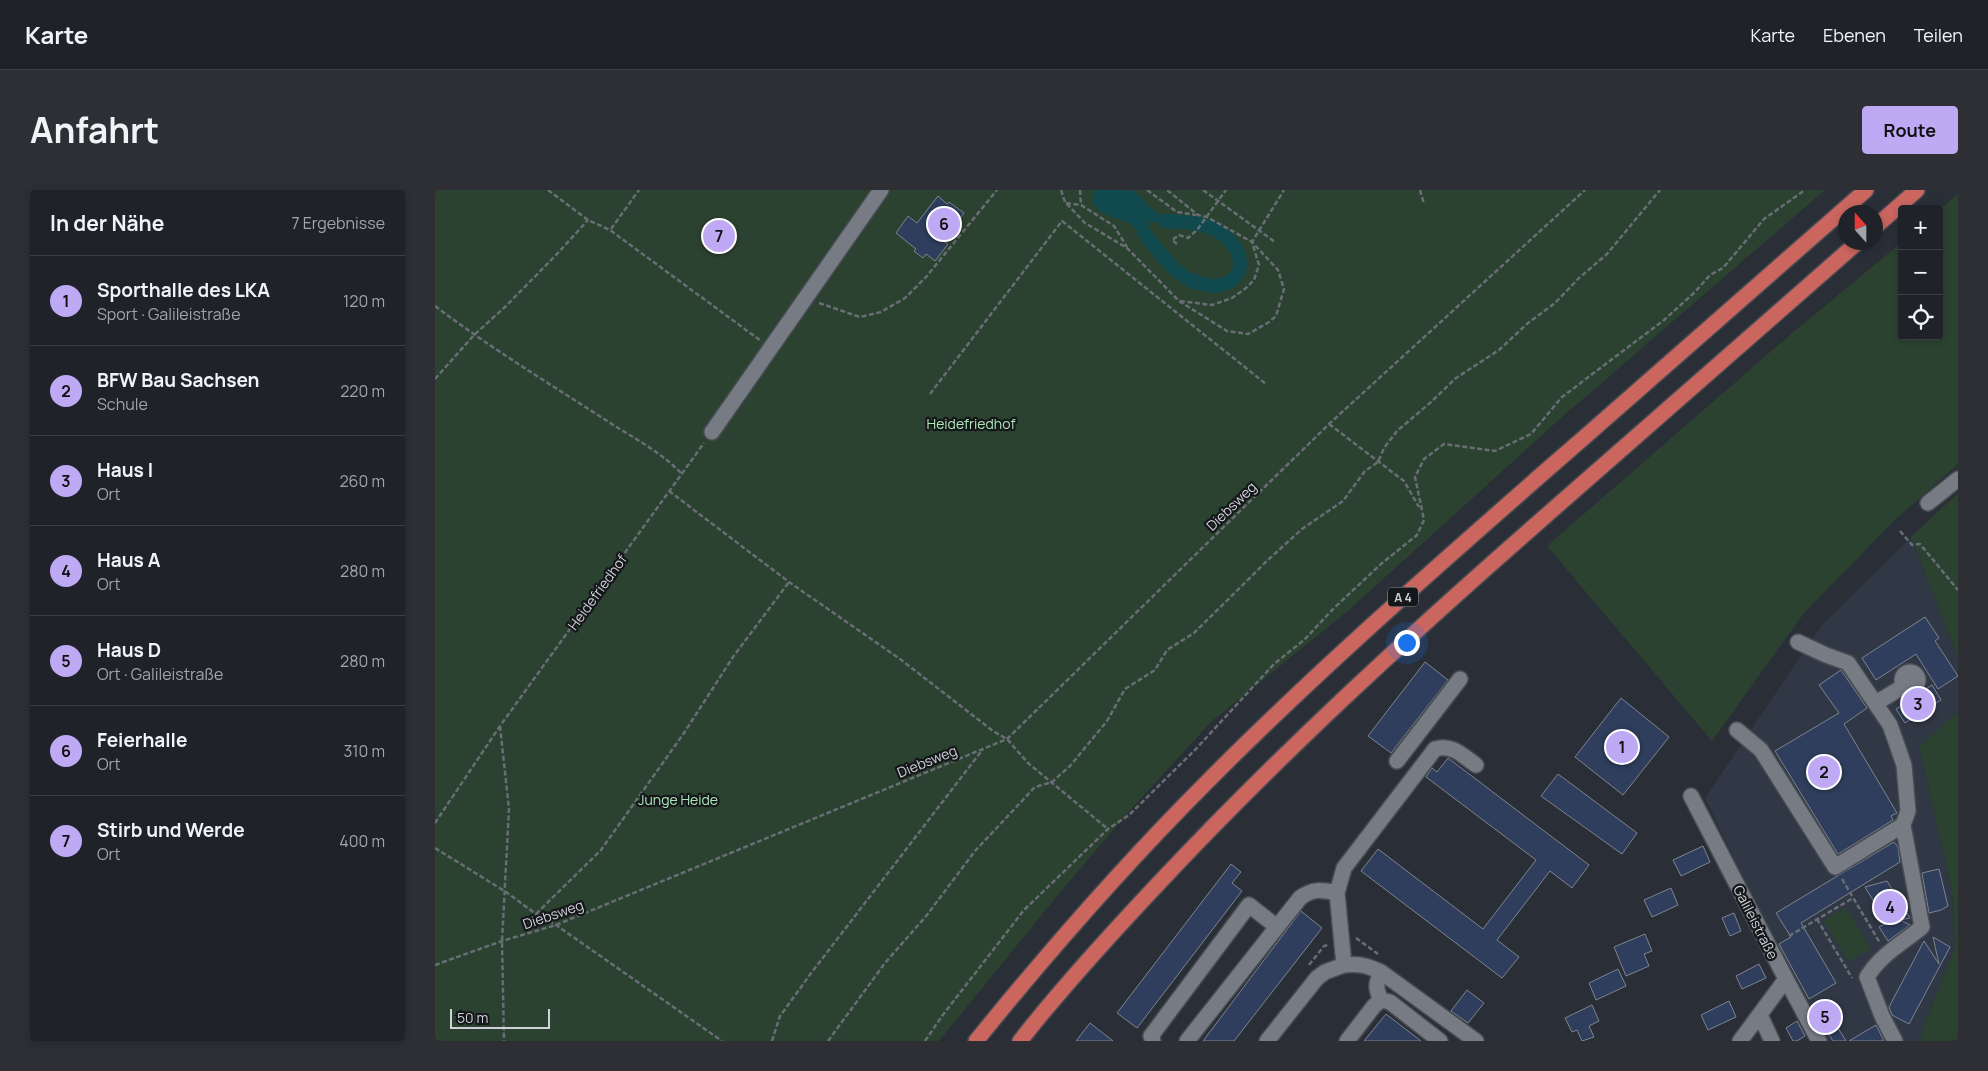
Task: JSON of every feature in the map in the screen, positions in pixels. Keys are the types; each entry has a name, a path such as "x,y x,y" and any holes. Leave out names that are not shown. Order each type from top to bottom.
{"highway":[{"name":"A 4","path":"976,1041 1063,936 1110,884 1208,781 1265,726 1414,587 1866,190"},
{"path":"1883,220 1917,190"},
{"name":"A 4","path":"1020,1041 1051,1003 1141,902 1220,818 1309,730 1427,620 1848,250"}],"street":[{"path":"712,432 881,190"},
{"path":"1928,503 1958,479"},
{"path":"1799,642 1848,663 1890,725 1905,765 1908,811 1903,825 1922,927 1886,953 1867,976 1882,1016 1895,1041"},
{"path":"1397,761 1460,679"},
{"path":"1876,703 1904,686"},
{"path":"1737,730 1761,750 1835,867 1903,825"},
{"path":"1411,743 1429,757"},
{"path":"1344,965 1337,893 1344,868 1435,749 1443,746 1452,748 1476,765"},
{"name":"Galileistraße","path":"1691,796 1819,1041"},
{"path":"1187,1041 1300,898 1308,892 1317,890 1337,893"},
{"path":"1153,1041 1151,1036 1249,905 1277,927"},
{"path":"1267,1041 1317,978 1325,972 1344,965 1355,964 1367,965 1381,972 1475,1041"},
{"path":"1381,972 1376,984 1381,1000"},
{"path":"1740,1041 1785,979"},
{"path":"1347,1041 1374,1006 1381,1000"},
{"path":"1381,1000 1390,1002 1440,1041"},
{"path":"1760,1015 1772,1041"}],"path":[{"path":"549,190 588,220 610,230 771,348"},
{"path":"610,230 639,190"},
{"path":"806,298 860,317 881,312 905,298 926,277 997,190"},
{"path":"1061,190 1065,202 1085,223 1127,248"},
{"path":"1080,190 1081,205"},
{"path":"1065,202 1081,205 1114,226 1127,248 1179,301 1227,330 1248,334 1276,316 1284,289 1283,281 1278,270 1252,242 1207,217 1177,212 1147,190"},
{"path":"1167,190 1198,215"},
{"path":"1203,190 1275,242"},
{"path":"1177,244 1172,240 1179,235 1188,238 1197,230 1226,190"},
{"path":"1179,301 1211,305 1232,298 1254,280 1259,265 1252,242 1284,190"},
{"path":"1420,190 1424,204"},
{"name":"Diebsweg","path":"435,966 502,941 556,925 1007,739 1329,424 1585,190"},
{"path":"828,1041 885,963 927,915 975,851 1035,787 1052,782 1070,766 1107,721 1125,689 1155,670 1167,650 1194,632 1302,529 1343,501 1365,470 1377,462 1384,448 1397,431 1431,402 1455,378 1499,350 1528,323 1555,303 1579,278 1607,254 1660,190"},
{"path":"925,1041 947,1009 1023,910 1108,829 1129,815 1195,750 1274,664 1304,640 1334,608 1381,564 1417,535 1424,520 1415,477 1424,459 1444,444 1495,451 1531,434 1562,398 1664,320 1695,292 1710,275 1723,268 1764,219 1805,190"},
{"path":"435,379 474,335 505,307 588,220"},
{"path":"930,394 1062,221 1266,384"},
{"path":"435,306 474,335 613,425 644,442 668,460 682,474"},
{"path":"1329,424 1377,462 1405,481 1420,508"},
{"name":"Heidefriedhof","path":"435,823 500,726 712,432"},
{"path":"669,491 789,582 900,659 993,732 1007,739 1028,762 1108,829"},
{"path":"1900,531 1912,545 1920,544 1958,590"},
{"path":"536,914 601,850 684,734 733,657 789,582"},
{"path":"500,726 509,809 502,941 504,1041"},
{"path":"772,1041 780,1016 984,748"},
{"path":"435,848 556,925 722,1041"},
{"path":"1835,867 1886,953"},
{"path":"1789,936 1853,898"},
{"path":"1817,919 1853,979 1867,976"}],"shaded area":[{"path":"1094,190 1132,190 1150,208 1166,218 1162,225 1153,221 1149,222 1148,231 1141,236 1128,223 1097,209 1093,198"},
{"path":"1911,537 1958,658 1958,712 1919,746 1952,891 1955,947 1922,1030 1922,1041 1827,1041 1782,958 1705,798 1821,626"}],"green space":[{"name":"Junge Heide","path":"435,190 1825,190 1561,418 1350,609 1211,722 1125,816 939,1041 435,1041"},
{"path":"1958,194 1958,464 1895,520 1804,613 1712,741 1547,546 1791,334 1898,245 1898,340 1943,340 1943,207"},
{"path":"1958,493 1958,658 1911,537"},
{"path":"1958,712 1958,1041 1922,1041 1922,1030 1955,947 1952,891 1919,746"},
{"path":"1845,907 1871,948 1849,962 1823,921"}],"building":[{"path":"938,196 947,204 949,202 964,213 943,241 948,244 935,261 926,254 923,258 914,251 916,249 896,233 908,216 917,223"},
{"path":"1925,617 1939,638 1935,641 1958,676 1938,689 1916,654 1876,680 1862,658"},
{"path":"1425,662 1448,680 1391,753 1368,736"},
{"path":"1841,670 1867,708 1844,724 1897,813 1891,816 1893,820 1838,854 1775,751 1839,713 1819,685"},
{"path":"1932,685 1941,700 1905,723 1896,709"},
{"path":"1621,698 1669,737 1623,795 1575,757"},
{"path":"1448,758 1589,865 1572,888 1550,871 1497,940 1519,957 1502,978 1361,871 1378,849 1483,929 1536,860 1426,777 1432,768 1437,772"},
{"path":"1558,774 1637,833 1622,854 1541,796"},
{"path":"1894,842 1898,847 1900,862 1801,923 1836,983 1809,999 1779,944 1791,937 1776,913"},
{"path":"1703,846 1710,862 1681,876 1673,860"},
{"path":"1231,864 1241,872 1232,883 1242,891 1137,1028 1117,1013"},
{"path":"1939,869 1948,906 1929,913 1922,873"},
{"path":"1887,881 1910,918 1900,920 1910,925 1888,941 1879,927 1887,923 1865,887"},
{"path":"1671,888 1678,905 1652,917 1644,900"},
{"path":"1301,911 1322,928 1234,1041 1203,1041"},
{"path":"1734,913 1741,931 1730,936 1722,918"},
{"path":"1645,934 1652,951 1644,954 1649,966 1626,976 1614,947"},
{"path":"1933,937 1950,947 1909,1024 1892,1015 1889,1007 1924,941 1939,964"},
{"path":"1759,964 1766,978 1742,989 1736,976"},
{"path":"1618,969 1626,986 1596,1000 1589,983"},
{"path":"1467,990 1484,1003 1468,1023 1451,1011"},
{"path":"1821,1000 1846,1041 1833,1041 1811,1006"},
{"path":"1729,1001 1736,1017 1708,1030 1701,1015"},
{"path":"1592,1005 1599,1021 1589,1026 1594,1037 1582,1041 1577,1030 1572,1032 1565,1018"},
{"path":"1386,1014 1421,1041 1364,1041"},
{"path":"1797,1021 1805,1036 1797,1041 1793,1041 1786,1028"},
{"path":"1090,1023 1113,1041 1076,1041"},
{"path":"1876,1025 1884,1041 1849,1041"}],"waterway":[{"path":"1145,234 1178,272 1200,284 1215,286 1227,283 1235,277 1239,267 1239,256 1233,245 1221,233 1201,225 1165,221"}],"place":[{"name":"Feierhalle","path":"944,224"},
{"name":"Stirb und Werde","path":"719,236"},
{"name":"Haus I","path":"1918,704"},
{"name":"Sporthalle des LKA","path":"1622,747"},
{"name":"BFW Bau Sachsen","path":"1824,772"},
{"name":"Haus A","path":"1890,907"},
{"name":"Haus D","path":"1825,1017"}]}
